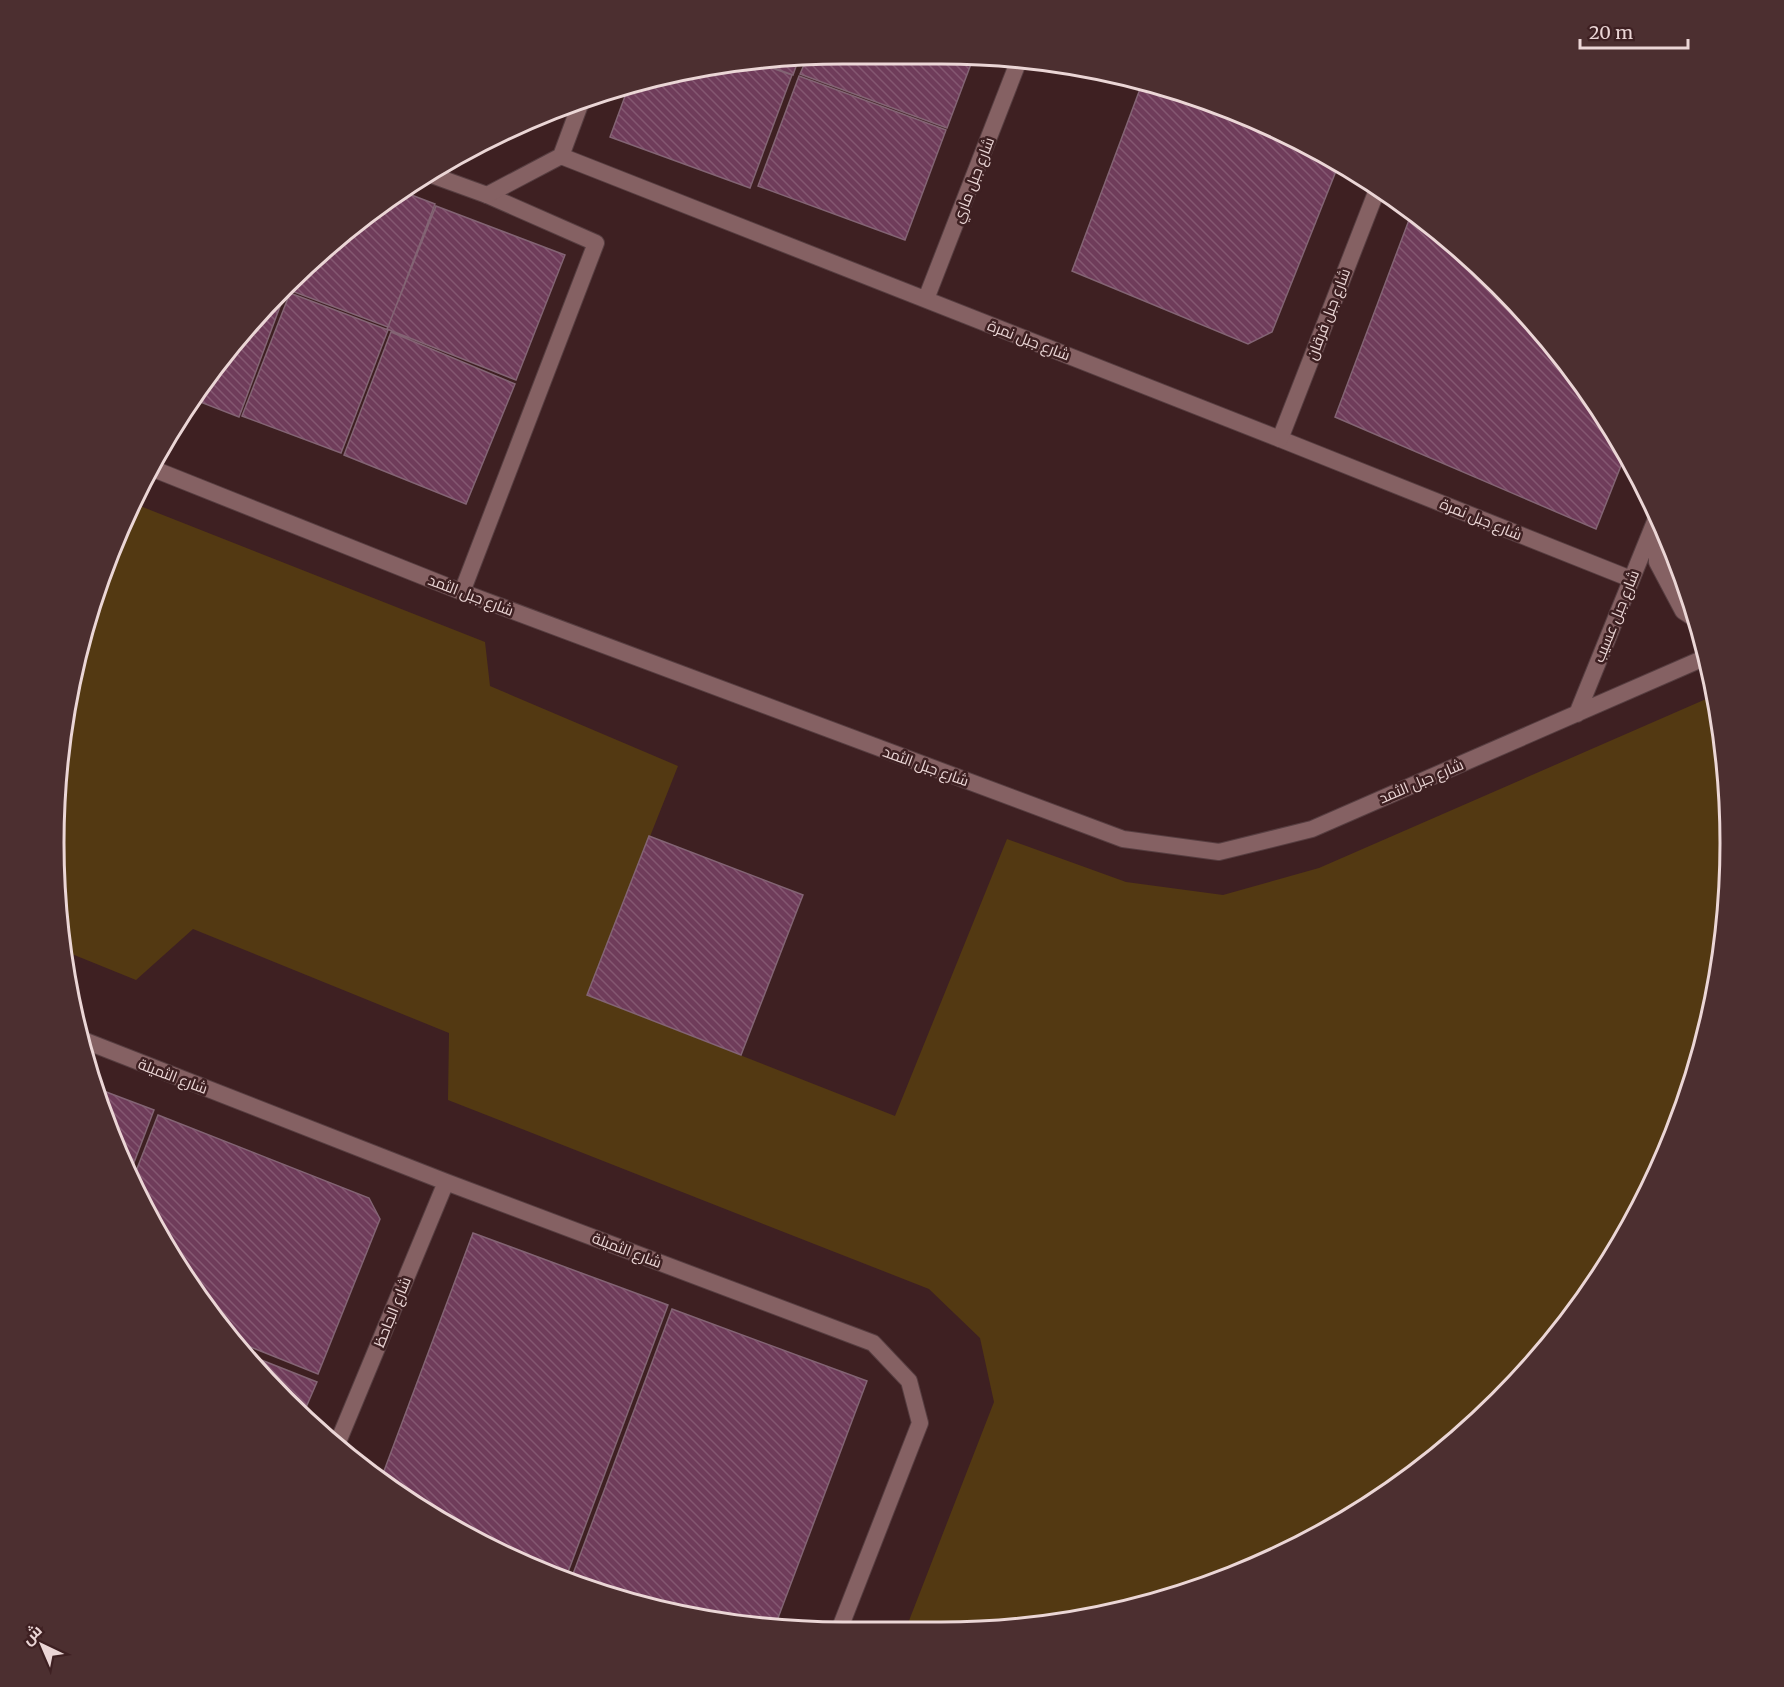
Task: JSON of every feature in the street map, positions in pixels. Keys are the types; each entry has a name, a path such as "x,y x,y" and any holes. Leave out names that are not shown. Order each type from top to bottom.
{"street":[{"name":"شارع جبل ماري","path":"926,299 1016,68"},
{"path":"487,195 561,156 577,112"},
{"name":"شارع جبل نمرة","path":"561,156 1631,579"},
{"path":"440,178 487,195 596,243 462,592"},
{"name":"شارع جبل فرقان","path":"1280,439 1374,197"},
{"name":"شارع جبل الثمد","path":"160,471 462,592 1122,839 1219,852 1312,829 1698,661"},
{"name":"شارع جبل عسيب","path":"1577,714 1653,529"},
{"path":"1657,538 1657,562 1684,611"},
{"name":"شارع الثميلة","path":"91,1043 446,1182 873,1343 909,1382 920,1423 842,1622"},
{"name":"شارع الجاحظ","path":"340,1437 446,1182"}],"shaded area":[{"path":"142,507 485,642 490,686 678,766 587,995 895,1116 1007,839 1126,882 1223,895 1319,868 1706,699 1718,793 1720,844 1713,945 1705,995 1678,1094 1660,1142 1615,1233 1588,1276 1559,1318 1491,1394 1415,1462 1373,1491 1330,1518 1239,1563 1142,1596 1092,1608 991,1621 908,1622 994,1402 980,1338 929,1289 448,1100 449,1033 193,929 136,980 72,954 66,894 64,844 71,742 79,692 106,593"}],"building":[{"path":"971,65 947,128 800,74 804,66"},
{"path":"796,66 793,75 774,68"},
{"path":"772,68 792,75 750,188 610,137 625,96 692,79 742,71"},
{"path":"799,76 946,130 905,240 758,186"},
{"path":"1139,90 1239,124 1285,145 1335,172 1272,332 1248,344 1072,271"},
{"path":"412,195 435,204 388,327 294,292 369,225"},
{"path":"436,206 565,255 516,380 387,329"},
{"path":"1409,221 1454,258 1526,330 1559,369 1621,465 1596,529 1335,417"},
{"path":"292,294 388,330 341,453 242,416 288,298"},
{"path":"280,307 239,417 202,403 225,369"},
{"path":"391,332 515,384 466,504 344,455"},
{"path":"649,836 803,895 741,1055 587,995"},
{"path":"105,1092 154,1110 134,1163"},
{"path":"158,1115 369,1198 380,1219 318,1374 249,1346 225,1318 196,1276 169,1233 137,1170"},
{"path":"473,1233 668,1305 568,1572 499,1542 454,1518 384,1472"},
{"path":"672,1309 867,1381 777,1619 692,1608 642,1596 573,1574"},
{"path":"261,1360 317,1382 306,1407"}]}
